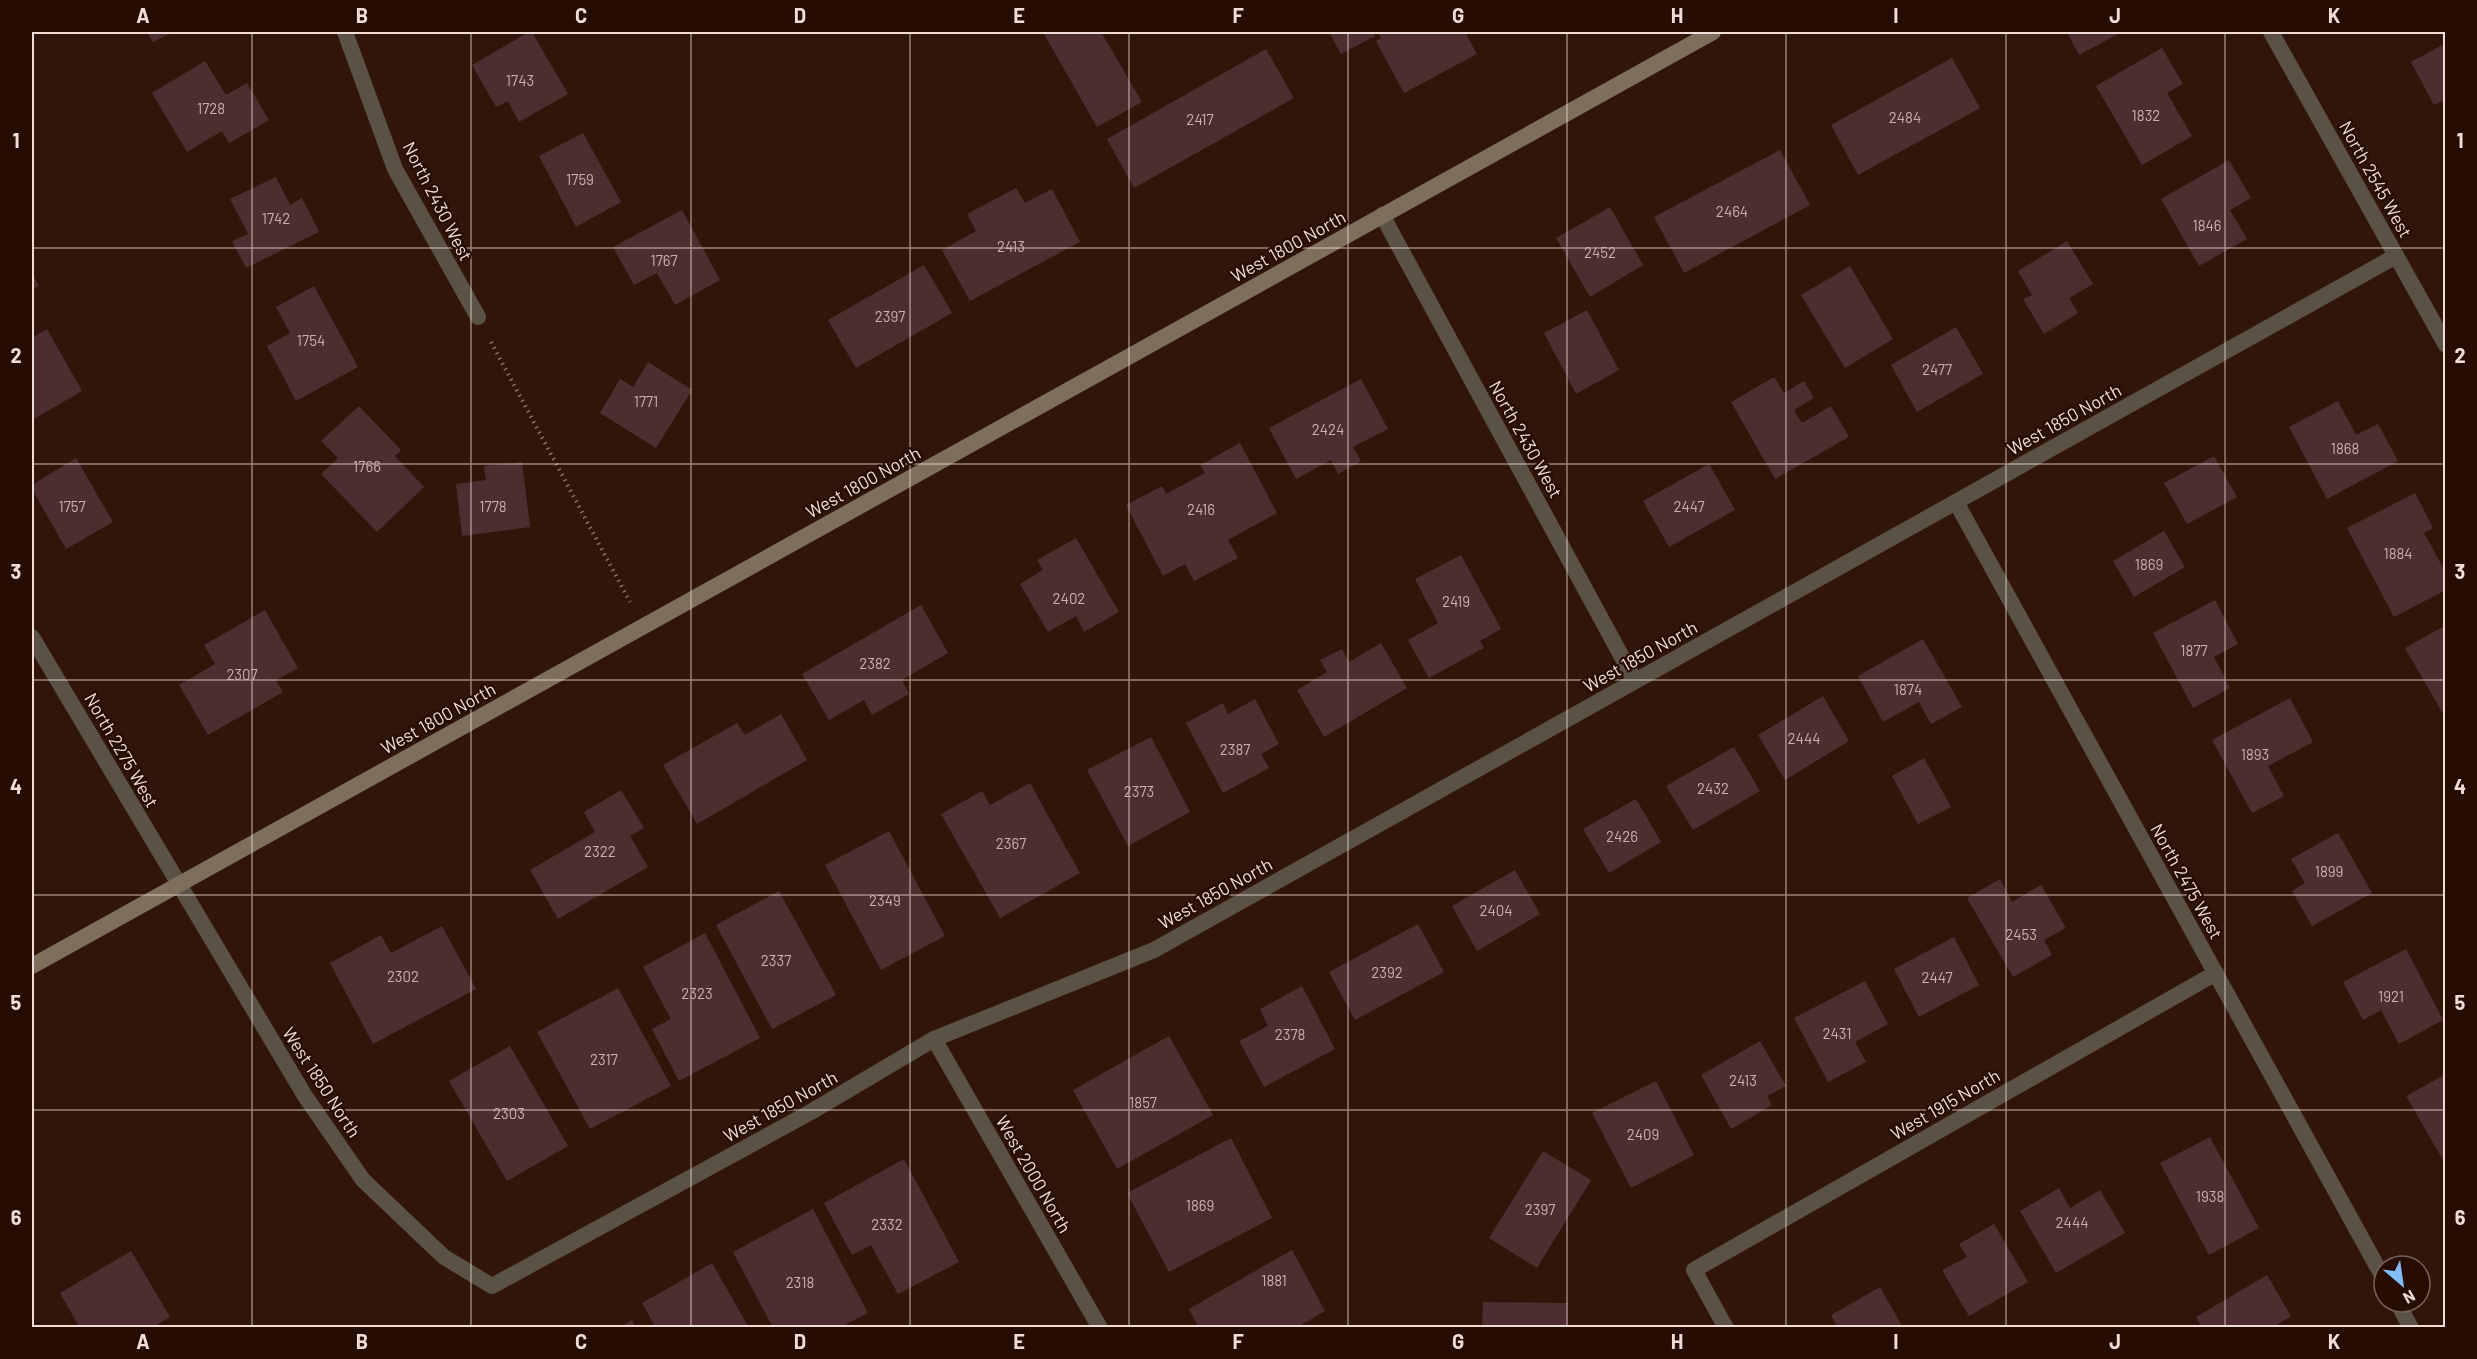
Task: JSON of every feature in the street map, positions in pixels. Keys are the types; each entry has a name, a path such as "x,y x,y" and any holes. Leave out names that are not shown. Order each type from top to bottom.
{"main road":[{"name":"West 1800 North","path":"32,966 1383,215 1704,34"}],"street":[{"name":"North 2430 West","path":"345,32 395,169 478,317"},
{"name":"North 2545 West","path":"2271,32 2445,345"},
{"name":"North 2430 West","path":"1383,215 1635,681"},
{"name":"West 1850 North","path":"178,884 305,1096 363,1180 444,1257 492,1286 798,1119 934,1039 1154,950 2396,256"},
{"name":"North 2475 West","path":"1956,502 2372,1257"},
{"name":"North 2275 West","path":"32,637 178,884"},
{"name":"West 1915 North","path":"1726,1328 1694,1270 2216,973"},
{"name":"West 2000 North","path":"934,1039 1100,1328"},
{"path":"2403,1314 2411,1328"}],"path":[{"path":"478,317 642,626"}],"building":[{"path":"147,32 173,32 153,42"},
{"path":"532,32 568,94 519,122 508,101 496,107 472,65"},
{"path":"1043,32 1101,32 1142,102 1097,127"},
{"path":"1329,32 1373,32 1375,36 1341,54"},
{"path":"1378,32 1465,32 1477,54 1404,93 1376,41 1381,38"},
{"path":"2067,32 2122,32 2079,55"},
{"path":"2446,43 2446,99 2434,105 2411,62"},
{"path":"2162,48 2183,84 2167,93 2192,136 2142,165 2096,86"},
{"path":"1266,49 1294,98 1134,188 1107,139"},
{"path":"1952,58 1980,108 1858,175 1831,125"},
{"path":"205,61 226,95 247,83 269,120 229,143 222,131 187,152 152,93"},
{"path":"583,133 621,202 576,227 539,156"},
{"path":"1780,150 1810,205 1684,273 1654,217"},
{"path":"2229,160 2251,198 2230,210 2247,239 2199,266 2161,199"},
{"path":"276,177 290,205 302,198 319,232 246,268 232,241 248,234 230,199"},
{"path":"1016,188 1025,203 1052,189 1080,242 970,301 942,250 976,231 967,214"},
{"path":"1610,207 1643,265 1590,297 1556,238"},
{"path":"682,210 720,280 675,305 657,273 634,285 613,247"},
{"path":"2067,241 2093,284 2069,298 2078,313 2044,334 2023,299 2032,295 2018,271"},
{"path":"924,265 952,313 856,368 828,320"},
{"path":"1850,266 1893,339 1845,368 1801,295"},
{"path":"32,273 39,286 32,290"},
{"path":"314,286 358,367 296,401 267,346 290,333 276,307"},
{"path":"1587,310 1619,370 1576,394 1544,333"},
{"path":"1956,327 1983,374 1917,412 1891,365"},
{"path":"47,329 82,391 32,420 32,338"},
{"path":"648,362 692,390 656,448 600,413 620,379 633,387"},
{"path":"1774,377 1784,393 1804,381 1814,398 1794,410 1802,423 1831,406 1849,437 1775,479 1731,402"},
{"path":"1361,379 1388,429 1353,447 1361,461 1338,474 1331,460 1296,479 1269,428"},
{"path":"2338,401 2356,435 2378,424 2398,461 2327,499 2289,427"},
{"path":"359,406 401,450 395,456 424,487 377,532 321,474 338,458 321,441"},
{"path":"1240,443 1277,513 1228,540 1238,558 1194,581 1185,564 1163,576 1126,505 1162,486 1166,494 1205,473 1200,465"},
{"path":"2214,456 2237,497 2187,524 2164,483"},
{"path":"76,458 113,522 66,549 32,489 32,485"},
{"path":"522,462 530,527 462,536 456,484 486,480 484,466"},
{"path":"1709,464 1735,510 1669,547 1643,501"},
{"path":"2415,493 2433,528 2424,533 2446,573 2446,590 2394,617 2347,528"},
{"path":"2164,531 2185,567 2134,597 2113,561"},
{"path":"1076,538 1119,612 1084,632 1076,616 1048,632 1020,584 1043,570 1037,560"},
{"path":"1461,555 1501,629 1480,641 1484,648 1429,678 1408,640 1438,623 1415,579"},
{"path":"2215,600 2238,644 2214,657 2230,688 2193,708 2153,633"},
{"path":"921,605 948,653 902,680 909,694 872,715 864,700 829,720 802,674"},
{"path":"265,610 298,668 276,680 283,692 208,735 179,685 215,664 204,645"},
{"path":"2446,625 2446,719 2405,648"},
{"path":"1923,639 1962,707 1931,724 1919,702 1883,722 1858,676"},
{"path":"1381,643 1407,688 1324,737 1297,690 1327,672 1320,660 1342,649 1349,662"},
{"path":"1823,696 1849,741 1785,780 1758,735"},
{"path":"2290,698 2313,742 2268,766 2284,796 2252,813 2212,740"},
{"path":"1255,699 1279,744 1261,754 1269,768 1223,793 1186,723 1223,703 1228,714"},
{"path":"781,714 807,760 697,824 663,765 737,723 745,735"},
{"path":"1151,737 1190,812 1128,846 1087,770"},
{"path":"1734,747 1760,791 1693,830 1666,786"},
{"path":"1924,758 1951,807 1918,824 1892,776"},
{"path":"1030,783 1080,873 1000,918 941,814 982,791 990,805"},
{"path":"621,790 644,828 630,836 648,867 558,919 530,870 595,832 584,812"},
{"path":"1636,799 1661,842 1609,873 1583,829"},
{"path":"889,831 945,936 881,970 825,865"},
{"path":"2338,833 2372,893 2312,926 2292,891 2305,883 2291,859"},
{"path":"1515,870 1540,914 1477,951 1452,906"},
{"path":"2000,879 2012,902 2041,885 2066,928 2044,940 2052,955 2013,977 1967,898"},
{"path":"779,891 836,995 772,1029 716,925"},
{"path":"1418,924 1444,972 1355,1020 1329,972"},
{"path":"442,926 476,989 373,1044 330,963 381,935 391,953"},
{"path":"705,933 760,1038 679,1081 652,1029 671,1019 643,967"},
{"path":"1954,937 1979,985 1919,1017 1894,969"},
{"path":"2406,949 2443,1020 2399,1044 2381,1010 2363,1020 2343,982"},
{"path":"1865,981 1888,1024 1855,1042 1866,1062 1828,1082 1794,1018"},
{"path":"1302,986 1335,1049 1264,1087 1239,1041 1268,1026 1260,1009"},
{"path":"618,988 671,1086 590,1129 537,1032"},
{"path":"1169,1036 1213,1115 1117,1169 1073,1090"},
{"path":"1760,1041 1786,1086 1767,1096 1772,1105 1731,1129 1701,1075"},
{"path":"510,1046 568,1146 507,1181 449,1081"},
{"path":"2446,1074 2446,1165 2406,1096"},
{"path":"1656,1081 1694,1155 1631,1188 1592,1113"},
{"path":"2210,1137 2259,1228 2209,1255 2160,1163"},
{"path":"1231,1138 1272,1218 1169,1272 1127,1193"},
{"path":"1543,1151 1591,1180 1537,1268 1489,1238"},
{"path":"904,1159 959,1262 898,1294 871,1245 852,1255 824,1203"},
{"path":"2059,1188 2070,1208 2100,1190 2125,1233 2056,1273 2020,1211"},
{"path":"813,1209 868,1313 839,1328 773,1328 733,1252"},
{"path":"1994,1224 2028,1282 1969,1316 1942,1270 1967,1257 1959,1244"},
{"path":"1292,1250 1325,1311 1296,1328 1199,1328 1189,1309"},
{"path":"131,1251 170,1317 151,1328 80,1328 60,1293"},
{"path":"712,1263 749,1328 656,1328 642,1303"},
{"path":"2267,1275 2291,1316 2275,1326 2276,1328 2202,1328 2196,1317"},
{"path":"1880,1287 1903,1328 1838,1328 1831,1315"},
{"path":"1483,1302 1568,1303 1567,1328 1482,1328"},
{"path":"632,1320 636,1328 619,1328"}]}
